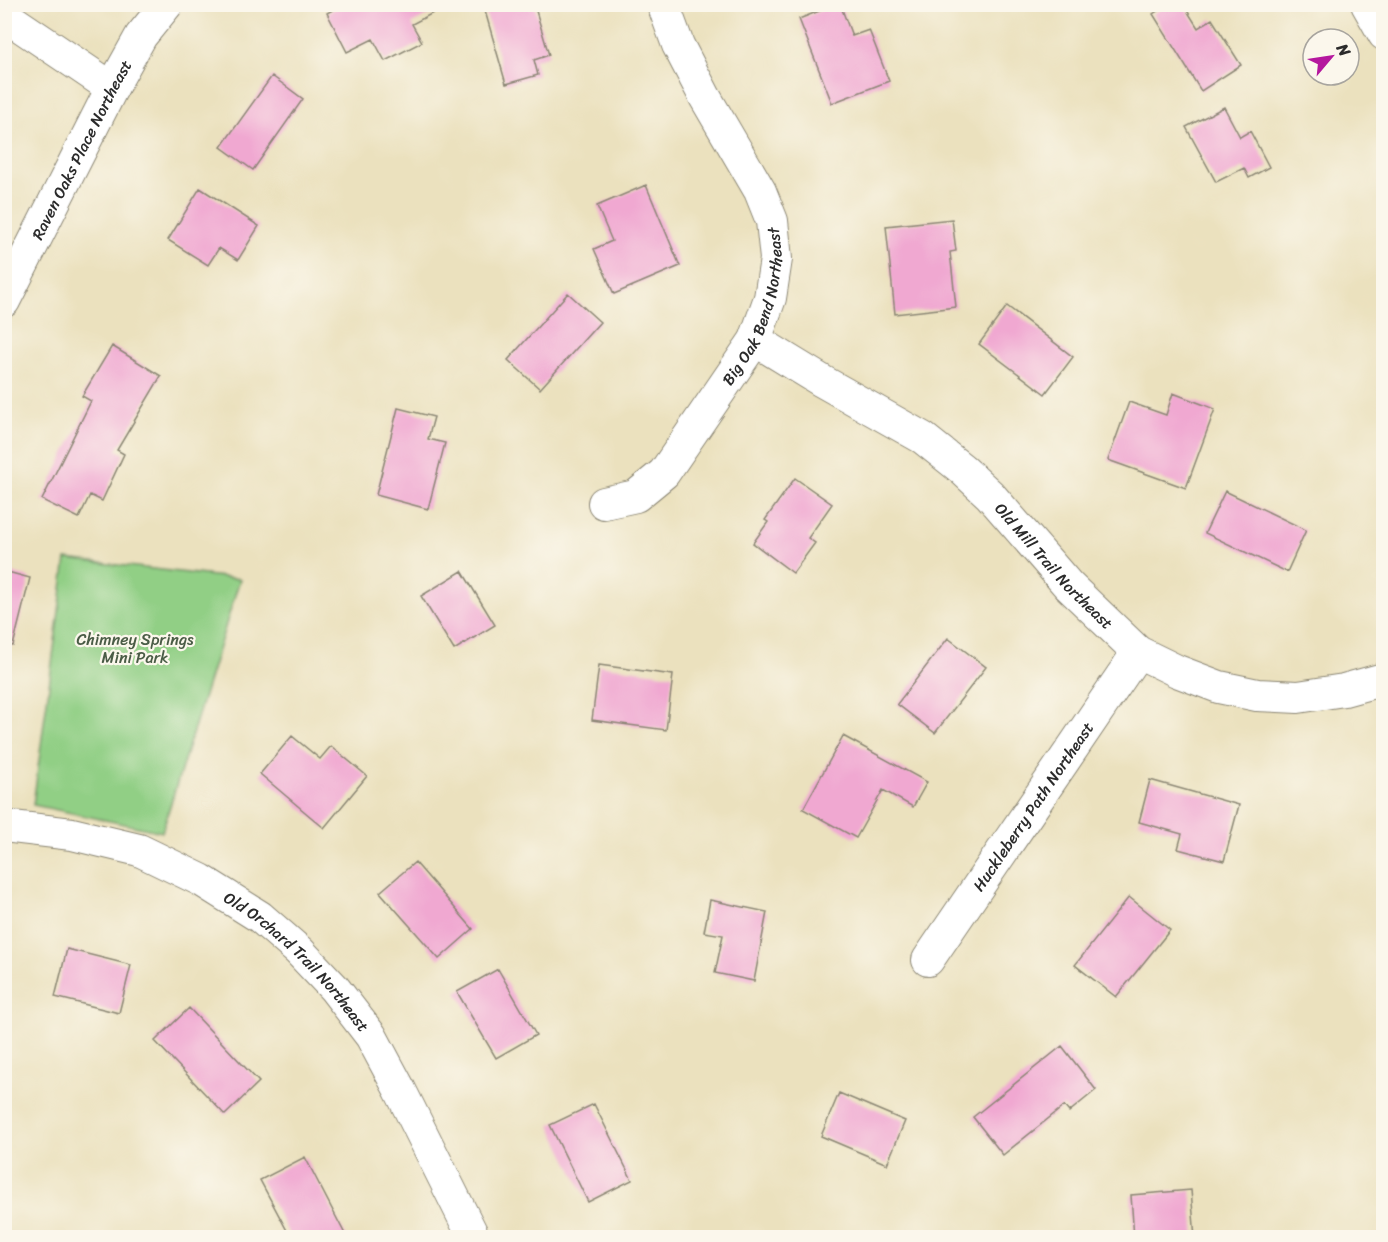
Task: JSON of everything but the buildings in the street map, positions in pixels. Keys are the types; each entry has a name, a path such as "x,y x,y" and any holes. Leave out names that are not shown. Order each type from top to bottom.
{"street":[{"name":"Raven Oaks Place Northeast","path":"4,301 112,88 141,36 167,4"},
{"name":"Big Oak Bend Northeast","path":"604,503 636,496 664,473 755,340 770,298 776,259 772,221 760,191 705,97 678,45 663,4"},
{"path":"1367,4 1383,33"},
{"path":"4,15 112,88"},
{"name":"Old Mill Trail Northeast","path":"755,340 923,438 962,469 990,495 1068,585 1138,652 1177,671 1220,687 1257,694 1298,697 1344,690 1383,679"},
{"name":"Huckleberry Path Northeast","path":"928,960 1138,652"},
{"name":"Old Orchard Trail Northeast","path":"4,826 72,834 139,850 201,880 260,917 299,951 334,988 370,1036 400,1090 474,1238"}],"green space":[{"name":"Chimney Springs Mini Park","path":"66,559 240,579 162,832 33,805"}]}
